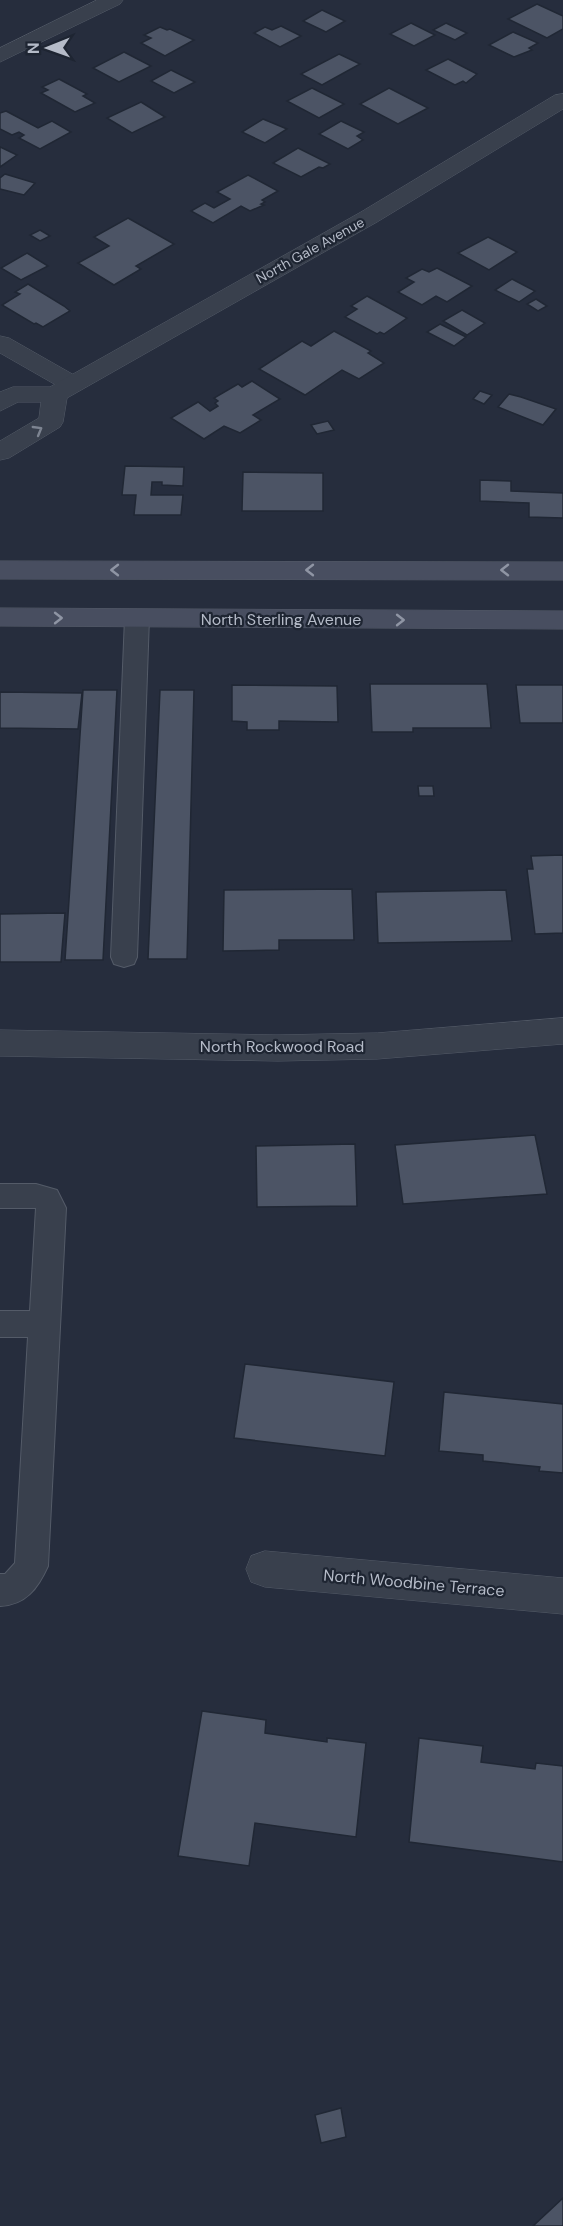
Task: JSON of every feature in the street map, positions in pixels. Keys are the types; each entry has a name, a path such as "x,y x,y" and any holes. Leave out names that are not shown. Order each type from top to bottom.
{"main road":[{"path":"0,550 11,570 563,571"},
{"name":"North Sterling Avenue","path":"0,617 563,620"}],"street":[{"path":"0,56 113,0"},
{"name":"North Gale Avenue","path":"0,403 14,395 63,389 369,217 563,100"},
{"path":"0,343 63,389 51,422 0,452"},
{"name":"North Rockwood Road","path":"0,1042 278,1048 344,1047 563,1031"},
{"name":"North Woodbine Terrace","path":"265,1569 563,1596"}],"lane":[{"path":"124,957 137,618"},
{"path":"0,1196 36,1196 47,1199 51,1208 31,1566 23,1582 6,1591 0,1590"},
{"path":"0,1324 45,1324"}],"building":[{"path":"537,4 563,16 563,29 547,38 508,19"},
{"path":"322,10 345,21 326,32 303,21"},
{"path":"411,23 435,35 414,46 390,34"},
{"path":"446,23 467,33 455,40 433,30"},
{"path":"281,26 301,36 280,47 254,33 265,27 272,30"},
{"path":"160,27 194,40 165,56 141,43 151,38 144,35"},
{"path":"513,32 538,43 529,48 532,50 514,57 489,45"},
{"path":"124,52 151,66 119,82 93,68"},
{"path":"339,54 360,64 322,85 301,74"},
{"path":"448,59 477,74 466,83 463,81 455,85 426,70"},
{"path":"171,70 195,82 174,93 151,81"},
{"path":"59,79 87,94 83,96 95,103 75,112 41,93 48,90 42,87"},
{"path":"312,88 344,104 319,118 287,101"},
{"path":"389,88 428,108 398,124 360,104"},
{"path":"141,102 165,117 132,133 107,118"},
{"path":"6,111 38,128 52,121 71,132 40,149 19,138 24,135 19,132 12,135 0,129 0,113"},
{"path":"263,119 287,129 265,143 242,132"},
{"path":"341,121 364,132 357,136 363,140 348,149 319,134"},
{"path":"0,147 17,155 0,167"},
{"path":"298,148 330,164 301,177 273,163"},
{"path":"5,174 35,183 24,195 0,189 0,178"},
{"path":"248,175 278,191 262,200 265,202 261,204 264,205 250,211 241,206 213,223 191,211 205,203 214,208 230,199 217,192"},
{"path":"128,218 174,244 136,266 141,269 114,285 78,263 109,246 94,237"},
{"path":"40,230 50,236 40,241 30,235"},
{"path":"488,237 517,252 489,270 458,253"},
{"path":"27,253 48,266 21,280 1,268"},
{"path":"437,268 472,286 447,302 436,296 422,305 398,292 414,282 406,278 422,269 429,272"},
{"path":"512,279 535,291 519,302 495,290"},
{"path":"28,284 70,311 43,327 2,305 20,294 15,292"},
{"path":"367,296 407,318 384,334 380,332 377,334 345,317 357,309 351,306"},
{"path":"536,299 547,306 538,311 527,304"},
{"path":"462,310 485,323 467,335 443,321"},
{"path":"440,324 466,337 454,346 427,332"},
{"path":"334,331 371,351 368,353 384,363 359,379 342,370 305,395 259,369 302,341 311,346"},
{"path":"252,381 280,399 253,415 261,420 240,433 224,426 204,439 171,418 198,402 210,411 218,406 215,403 218,401 214,398 238,384 242,387"},
{"path":"480,391 492,395 484,404 473,399"},
{"path":"509,394 556,409 543,425 498,407"},
{"path":"328,421 334,430 317,434 311,425"},
{"path":"125,466 184,467 183,486 152,482 151,495 183,495 181,515 134,515 136,495 122,495"},
{"path":"243,472 323,473 323,511 242,511"},
{"path":"480,480 511,481 511,491 563,493 563,518 529,517 529,503 480,501"},
{"path":"370,684 487,684 491,728 413,728 413,732 372,732"},
{"path":"232,685 337,686 338,722 279,721 279,730 247,730 247,722 232,721"},
{"path":"516,685 563,685 563,723 520,723"},
{"path":"83,690 117,690 103,960 65,960"},
{"path":"160,690 194,690 187,959 148,959"},
{"path":"0,692 82,693 78,729 0,728"},
{"path":"418,786 433,786 434,796 419,796"},
{"path":"563,855 563,933 535,934 527,869 533,869 531,856"},
{"path":"352,889 354,940 279,940 279,950 223,951 224,890"},
{"path":"506,890 512,941 378,943 376,892"},
{"path":"65,913 61,962 0,962 0,914"},
{"path":"535,1135 547,1194 403,1204 395,1145"},
{"path":"355,1144 357,1206 257,1207 256,1146"},
{"path":"245,1364 394,1382 385,1456 234,1438"},
{"path":"444,1392 563,1404 563,1473 539,1471 540,1467 483,1461 483,1455 439,1451"},
{"path":"202,1711 266,1720 265,1733 327,1742 327,1738 366,1743 356,1837 255,1823 249,1866 178,1856"},
{"path":"419,1738 483,1746 481,1762 535,1769 536,1763 563,1766 563,1862 409,1842"},
{"path":"341,2108 346,2137 321,2143 315,2115"},
{"path":"563,2198 563,2226 533,2226"}]}
